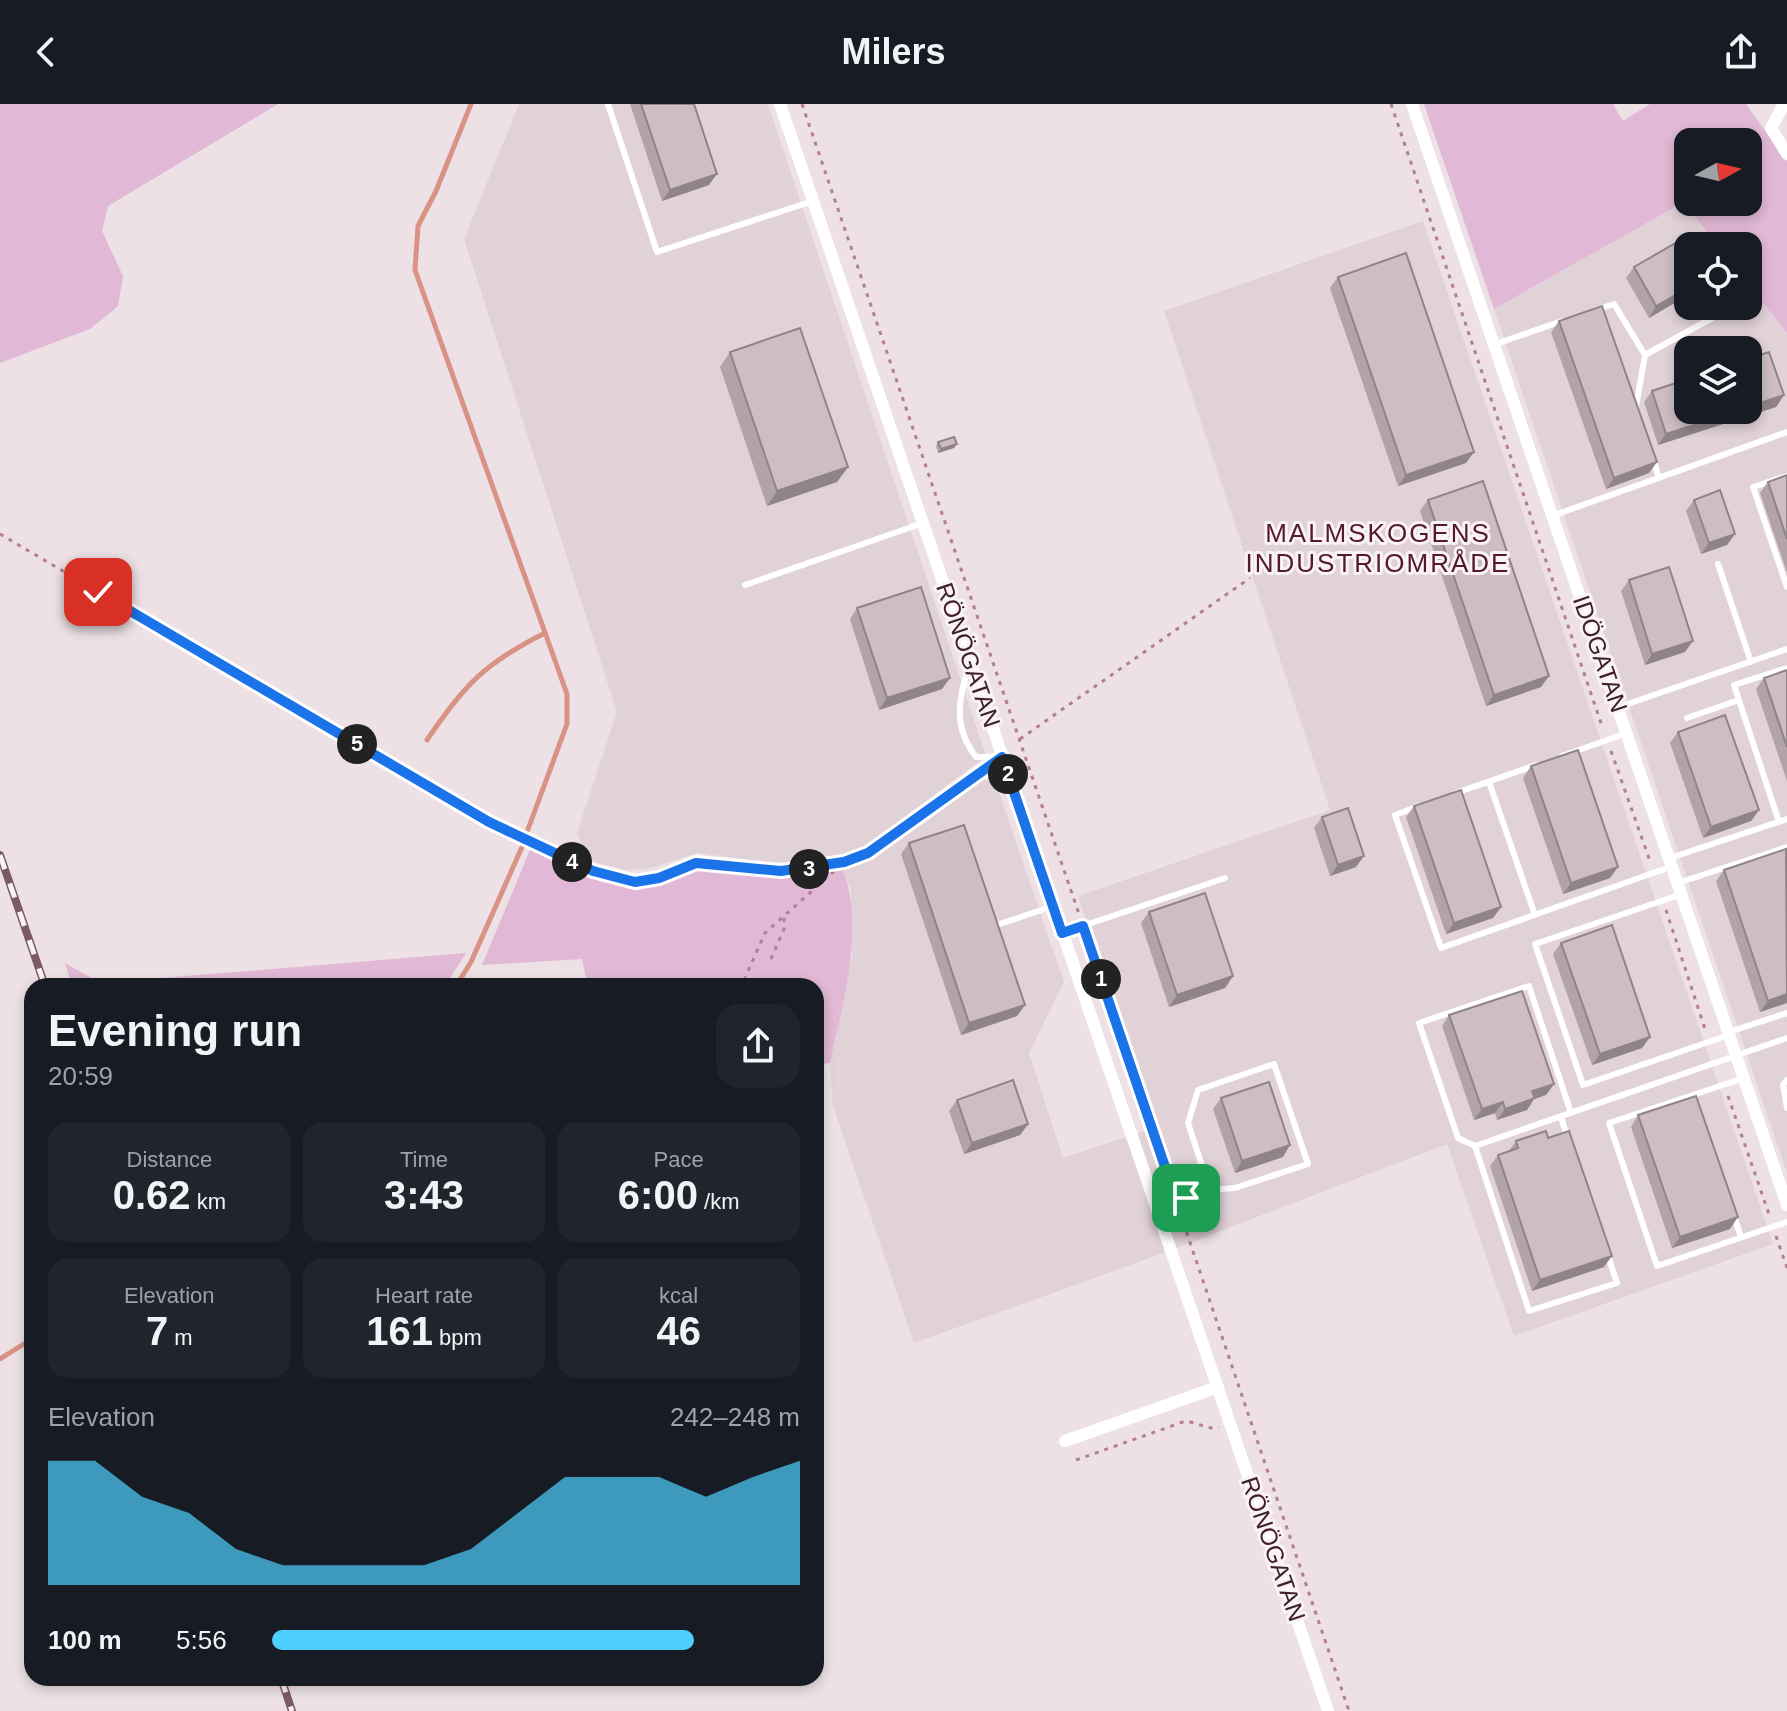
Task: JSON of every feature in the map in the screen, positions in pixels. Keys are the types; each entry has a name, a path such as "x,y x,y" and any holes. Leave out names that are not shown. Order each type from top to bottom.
{"street":[{"name":"RÖNÖGATAN","path":"780,104 1328,1711"},
{"name":"IDÖGATAN","path":"1412,104 1787,1205"},
{"path":"1784,104 1771,128 1787,154"},
{"path":"1065,1441 1218,1387"}],"lane":[{"path":"608,104 657,252 813,201"},
{"path":"1580,315 1614,304 1645,355 1635,405 1640,419"},
{"path":"1493,345 1568,319"},
{"path":"1645,355 1709,320"},
{"path":"1552,516 1787,432"},
{"path":"1650,449 1659,478"},
{"path":"1787,476 1753,487 1787,587"},
{"path":"745,585 923,523"},
{"path":"1718,564 1751,662"},
{"path":"1619,707 1787,649"},
{"path":"970,663 957,709 969,745 976,757 1002,757"},
{"path":"1779,822 1734,685 1787,668"},
{"path":"1687,718 1739,700"},
{"path":"1559,757 1628,733"},
{"path":"1448,796 1545,762"},
{"path":"1489,782 1535,915"},
{"path":"1422,805 1395,815 1441,948 1654,874 1671,862 1787,819"},
{"path":"1787,847 1535,944 1583,1085 1787,1013"},
{"path":"1062,933 1225,878"},
{"path":"997,925 1053,906"},
{"path":"1571,1113 1529,986 1419,1023 1458,1138 1475,1146 1737,1057 1787,1038"},
{"path":"1155,1209 1210,1190 1235,1188 1308,1164 1274,1064 1198,1090 1188,1123 1210,1190"},
{"path":"1744,1078 1609,1123 1657,1266 1787,1222"},
{"path":"1787,1080 1783,1085 1787,1108"},
{"path":"1694,1095 1699,1109"},
{"path":"1561,1117 1571,1147"},
{"path":"1475,1146 1529,1311 1617,1283 1602,1238"},
{"path":"1732,1209 1741,1237"}],"path":[{"path":"802,104 1349,1711"},
{"path":"1391,104 1654,874"},
{"path":"0,534 489,822 593,871 635,882 659,878 696,863 781,871 844,862 868,853 1002,757"},
{"path":"1019,740 1250,578"},
{"path":"745,978 765,933 844,862"},
{"path":"1663,902 1710,1042"},
{"path":"771,959 784,929 784,914"},
{"path":"1724,1084 1787,1268"},
{"path":"1076,1460 1183,1422 1193,1421 1207,1429 1249,1417"}],"shaded area":[{"path":"0,104 278,104 108,206 102,231 123,276 118,306 90,329 0,363"},
{"path":"519,104 768,104 986,756 865,847 836,857 781,864 697,853 647,869 626,870 589,861 577,833 617,712 464,239"},
{"path":"1424,104 1613,104 1623,121 1650,104 1746,104 1787,161 1787,333 1762,302 1762,232 1707,232 1695,216 1762,216 1762,128 1674,128 1674,208 1494,309"},
{"path":"1674,208 1674,216 1695,216 1707,232 1674,232 1674,320 1762,320 1762,302 1787,333 1787,1173 1494,309"},
{"path":"1423,221 1773,1244 1514,1336 1447,1144 1150,1258 914,1343 833,1106 830,1063 852,956 851,891 843,869 880,851 977,779 995,781 1064,982 1029,1053 1063,1158 1156,1127 1078,896 1330,810 1164,311"},
{"path":"530,850 588,875 631,886 652,884 700,868 777,877 843,869 849,893 852,917 850,966 830,1063 824,1064 824,978 586,978 582,959 482,965"},
{"path":"466,953 450,978 161,978"},
{"path":"65,963 91,978 70,978"}],"building":[{"path":"641,104 694,104 717,174 670,190"},
{"path":"1674,244 1674,296 1656,306 1634,267"},
{"path":"1406,253 1474,452 1406,475 1338,277"},
{"path":"1602,306 1657,462 1614,478 1559,321"},
{"path":"800,328 848,467 777,491 730,352"},
{"path":"1769,352 1784,395 1762,402 1762,354"},
{"path":"1674,384 1674,424 1697,424 1666,434 1652,391"},
{"path":"954,437 957,444 941,449 938,442"},
{"path":"1787,475 1787,539 1768,482"},
{"path":"1483,481 1549,676 1494,695 1428,500"},
{"path":"1720,490 1735,534 1709,543 1694,500"},
{"path":"1669,567 1693,641 1652,654 1629,580"},
{"path":"921,587 950,678 887,698 857,608"},
{"path":"1787,670 1787,747 1764,678"},
{"path":"1725,715 1759,810 1711,827 1678,732"},
{"path":"1578,750 1618,867 1571,883 1531,766"},
{"path":"1461,790 1501,907 1454,923 1414,806"},
{"path":"1348,808 1364,856 1338,865 1322,817"},
{"path":"964,825 1025,1005 969,1023 909,843"},
{"path":"1786,849 1787,994 1768,1001 1724,870"},
{"path":"1205,893 1233,976 1177,995 1149,912"},
{"path":"1612,925 1650,1037 1600,1054 1561,943"},
{"path":"1522,991 1554,1084 1532,1091 1535,1098 1505,1109 1503,1102 1482,1109 1449,1015"},
{"path":"1013,1080 1028,1124 972,1143 957,1100"},
{"path":"1269,1082 1290,1145 1242,1161 1221,1098"},
{"path":"1696,1096 1738,1217 1680,1237 1638,1115"},
{"path":"1546,1131 1548,1138 1569,1131 1612,1256 1540,1280 1498,1155 1518,1148 1516,1141"}],"waterway":[{"path":"471,104 436,191 418,226 415,270 567,694 567,724 527,832"},
{"path":"427,740 477,677 506,655 545,633"},
{"path":"461,978 522,847"},
{"path":"0,1359 24,1344"}],"railway":[{"path":"0,855 42,978"},
{"path":"284,1686 292,1711"}],"district":[{"name":"MALMSKOGENS INDUSTRIOMRÅDE","path":"1378,548"}],"route":[{"path":"98,592 512,835 621,880 649,881 696,863 781,871 844,862 868,853 1002,757 1062,933 1083,926 1177,1202 1186,1198"}]}
